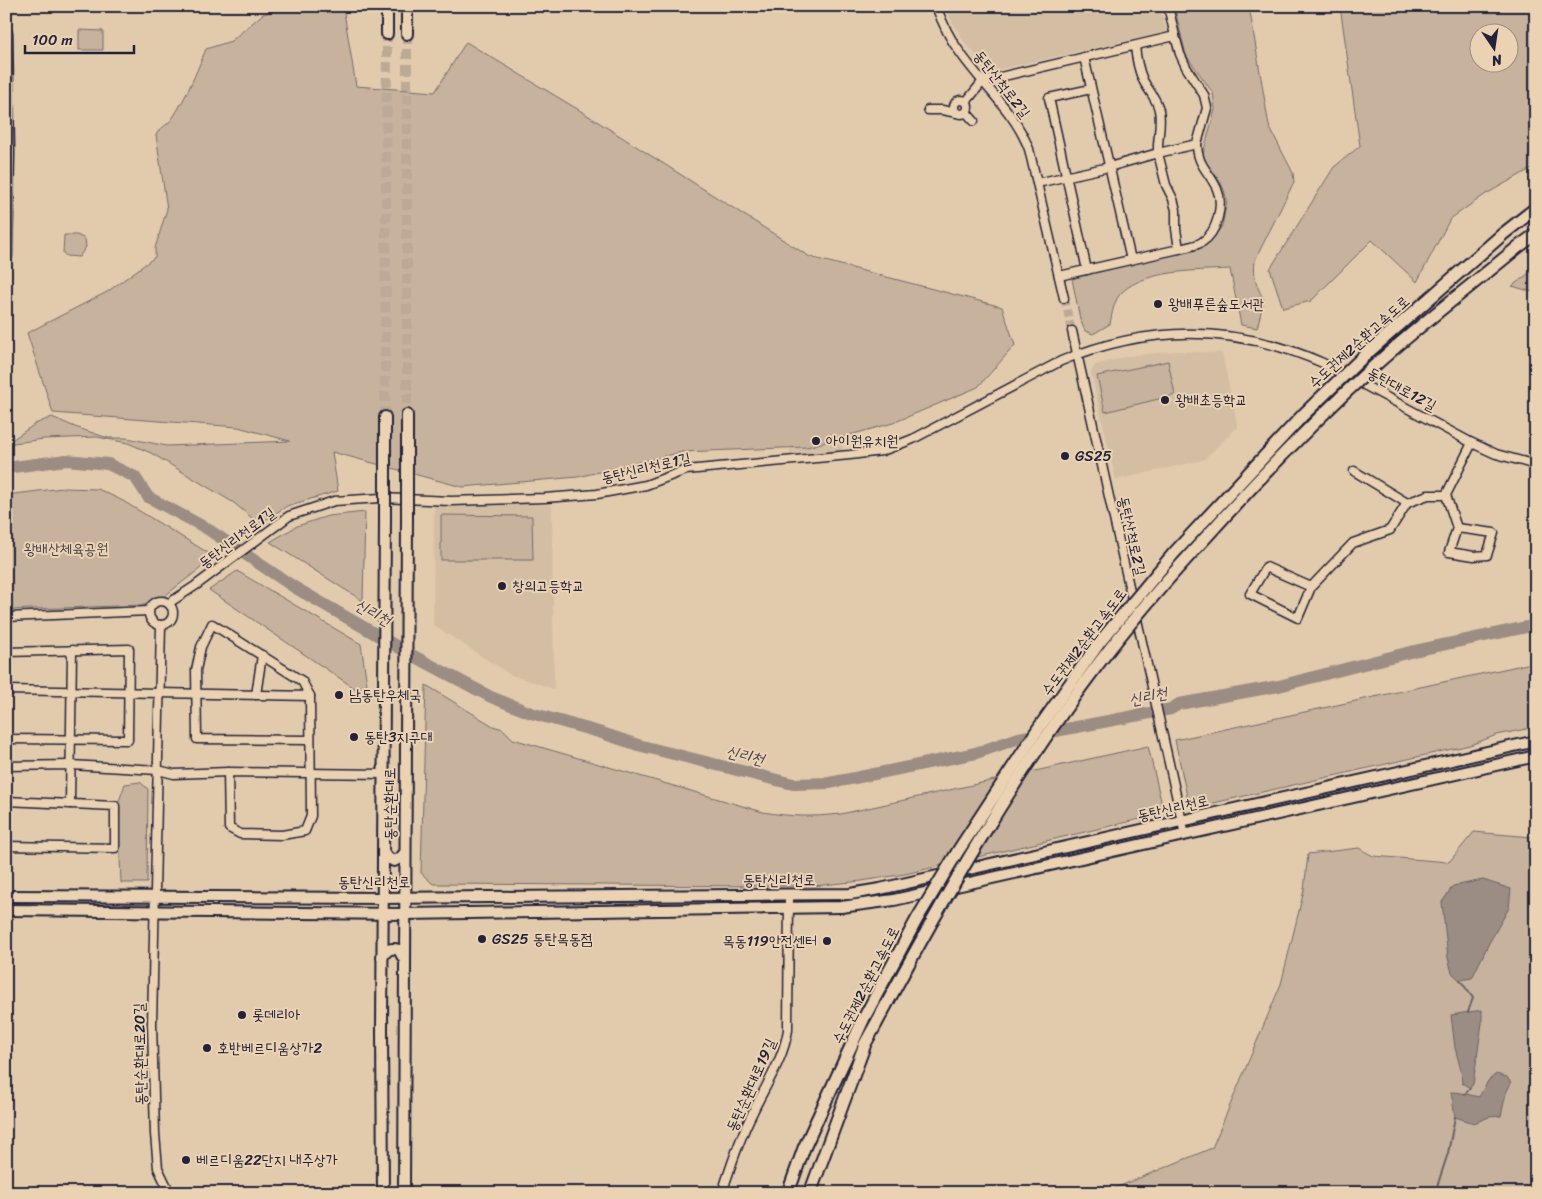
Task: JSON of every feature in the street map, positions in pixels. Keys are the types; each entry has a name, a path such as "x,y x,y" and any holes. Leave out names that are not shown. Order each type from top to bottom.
{"highway":[{"path":"6,34 8,153 6,256"},
{"name":"수도권제2순환고속도로","path":"788,1193 804,1148 864,1018 917,920 958,851 1038,730 1099,643 1174,553 1302,414 1365,355 1503,234 1536,208"},
{"name":"수도권제2순환고속도로","path":"810,1193 865,1044 926,928 1051,729 1125,630 1247,491 1313,424 1375,366 1536,234"}],"main road":[{"path":"386,34 387,6"},
{"path":"407,6 407,34"},
{"name":"동탄순환대로","path":"404,1193 407,415"},
{"name":"동탄순환대로","path":"383,1193 382,898 385,416"},
{"name":"동탄신리천로","path":"6,896 382,898 836,895 880,889 1536,741"},
{"name":"동탄신리천로","path":"6,910 460,914 834,908 894,900 1536,756"},
{"path":"1220,812 1218,820 1226,826"},
{"path":"1144,830 1151,834 1148,843"},
{"path":"383,851 388,858 394,861 405,853"},
{"path":"743,910 751,907 753,904 746,895"},
{"path":"834,908 828,901 830,897 836,895"},
{"path":"333,914 341,910 342,905 334,897"},
{"path":"460,897 452,905 454,910 460,914"},
{"path":"382,958 388,950 394,948 399,950 405,960"}],"street":[{"name":"동탄산척로2길","path":"936,6 955,46 1014,119 1026,139 1064,298"},
{"path":"1059,276 1203,242 1211,234 1217,220 1220,202 1218,191 1199,162 1197,144 1207,108 1204,96 1180,54 1168,6"},
{"path":"928,110 959,110 968,108 966,102 983,81 1175,36"},
{"path":"1135,46 1138,69 1157,102 1160,112 1157,141 1158,153 1166,185 1174,199 1179,248"},
{"path":"1084,57 1131,260"},
{"path":"1087,270 1049,98 1091,89"},
{"path":"959,110 974,121"},
{"path":"1037,183 1066,178 1197,144"},
{"name":"동탄산척로2길","path":"1072,331 1171,768 1184,835"},
{"name":"동탄대로12길","path":"1077,354 1129,340 1186,333 1256,340 1294,350 1323,363 1472,443 1496,454 1536,465"},
{"name":"동탄신리천로1길","path":"149,611 155,602 169,603 289,516 334,501 381,498 451,501 545,498 597,494 646,485 686,470 882,451 912,438 1040,371 1077,354"},
{"path":"1457,528 1494,533 1488,555 1474,556 1449,552 1457,528 1446,494 1472,443"},
{"path":"1354,471 1407,503"},
{"path":"1311,588 1266,567 1250,594 1298,618 1311,588 1353,543 1390,530 1407,503 1428,495 1446,494"},
{"path":"6,630 7,617 149,611 154,622 161,625 168,623 173,617 173,610 169,603"},
{"path":"228,772 229,828 240,834 282,835 305,831 311,816 310,696 302,681 212,624 201,647 196,670 197,739 310,740"},
{"path":"154,912 161,625"},
{"path":"6,652 129,649 128,740 6,739"},
{"path":"70,804 72,650"},
{"path":"256,695 262,656"},
{"path":"6,690 310,696"},
{"path":"6,766 71,765 158,770 174,774 228,772 383,774"},
{"path":"6,801 115,806 115,848 6,846"},
{"name":"동탄순환대로19길","path":"722,1193 736,1151 751,1115 786,1044 788,1030 789,895"},
{"name":"동탄순환대로20길","path":"154,912 152,1024 155,1134 158,1168 170,1193"}],"shaded area":[{"path":"946,6 1160,6 1167,32 992,71 965,43 950,18"},
{"name":"왕배초등학교","path":"1176,351 1222,353 1238,427 1203,460 1116,480 1091,373 1095,365 1128,356"},
{"name":"아이원유치원","path":"789,430 842,430 843,452 790,454"},
{"path":"434,504 552,505 554,689 511,675 433,625"},
{"path":"1483,880 1511,889 1509,908 1472,978 1460,980 1452,973 1448,958 1442,902 1453,886"},
{"path":"1482,1010 1482,1023 1473,1084 1470,1088 1462,1083 1451,1015"},
{"path":"1496,1074 1507,1077 1511,1083 1506,1093 1501,1116 1489,1117 1474,1123 1455,1117 1451,1092 1479,1097 1488,1081"}],"green space":[{"path":"291,6 343,6 356,86 435,92 466,42 584,113 810,257 1002,307 1015,345 978,387 893,423 807,447 682,452 578,477 462,487 332,452 338,491 287,506 259,524 234,503 151,453 128,443 97,437 44,439 6,444 35,424 52,417 108,438 127,438 167,446 290,441 238,427 53,413 27,333 107,292 155,257 155,248 167,209 156,135 177,111 206,49 231,41 263,14"},
{"path":"1174,6 1249,6 1269,126 1293,173 1294,182 1255,260 1254,271 1256,281 1264,300 1257,328 1241,325 1230,269 1188,271 1159,275 1133,284 1119,295 1110,324 1093,334 1085,331 1080,319 1072,279 1206,244 1222,226 1227,201 1220,181 1207,164 1203,154 1215,109 1213,93 1186,55"},
{"path":"1340,6 1536,6 1536,166 1486,194 1450,219 1417,282 1372,240 1311,301 1283,308 1270,269 1334,167 1360,146"},
{"path":"79,30 103,31 103,50 79,50"},
{"path":"64,235 77,235 85,239 86,247 79,257 66,256 63,253"},
{"path":"1536,268 1536,293 1512,286"},
{"path":"1168,361 1175,395 1105,412 1097,376"},
{"name":"왕배산체육공원","path":"63,488 98,489 123,501 215,557 162,598 144,605 6,610 6,495"},
{"path":"365,512 363,601 270,542 297,526 328,516"},
{"path":"441,515 532,516 533,560 441,560"},
{"path":"237,571 361,644 369,698 209,590"},
{"path":"1536,662 1536,727 1497,735 1470,745 1196,807 1188,801 1175,740"},
{"path":"426,685 493,726 503,729 513,739 763,812 802,816 841,814 1148,746 1162,805 1153,816 905,874 862,881 813,886 433,884 421,873"},
{"path":"140,782 148,789 147,883 121,883 118,804 125,784"},
{"path":"1474,832 1532,837 1536,832 1536,1193 1103,1193 1212,1148 1281,984 1304,890 1308,854 1359,848 1373,856 1449,862"}],"waterway":[{"name":"신리천","path":"6,468 66,460 108,464 135,477 148,497 206,528 294,587 410,654 491,697 531,713 638,745 793,784 829,783 976,753 1019,738 1171,709 1179,704 1279,686 1414,651 1536,625"},
{"path":"1460,980 1473,998 1468,1012"},
{"path":"1465,1094 1470,1088"},
{"path":"1435,1193 1448,1153 1455,1117"}],"tunnel":[{"path":"385,417 387,34"},
{"path":"407,34 407,415"},
{"path":"1064,298 1072,331"}],"place":[{"name":"왕배푸른숲도서관","path":"1158,304"},
{"name":"왕배초등학교","path":"1165,400"},
{"name":"아이원유치원","path":"816,441"},
{"name":"GS25","path":"1065,456"},
{"name":"창의고등학교","path":"502,586"},
{"name":"남동탄우체국","path":"339,695"},
{"name":"동탄3지구대","path":"354,737"},
{"name":"GS25 동탄목동점","path":"482,939"},
{"name":"목동119안전센터","path":"827,941"},
{"name":"롯데리아","path":"242,1015"},
{"name":"호반베르디움상가2","path":"207,1048"},
{"name":"베르디움22단지 내주상가","path":"186,1160"}]}
